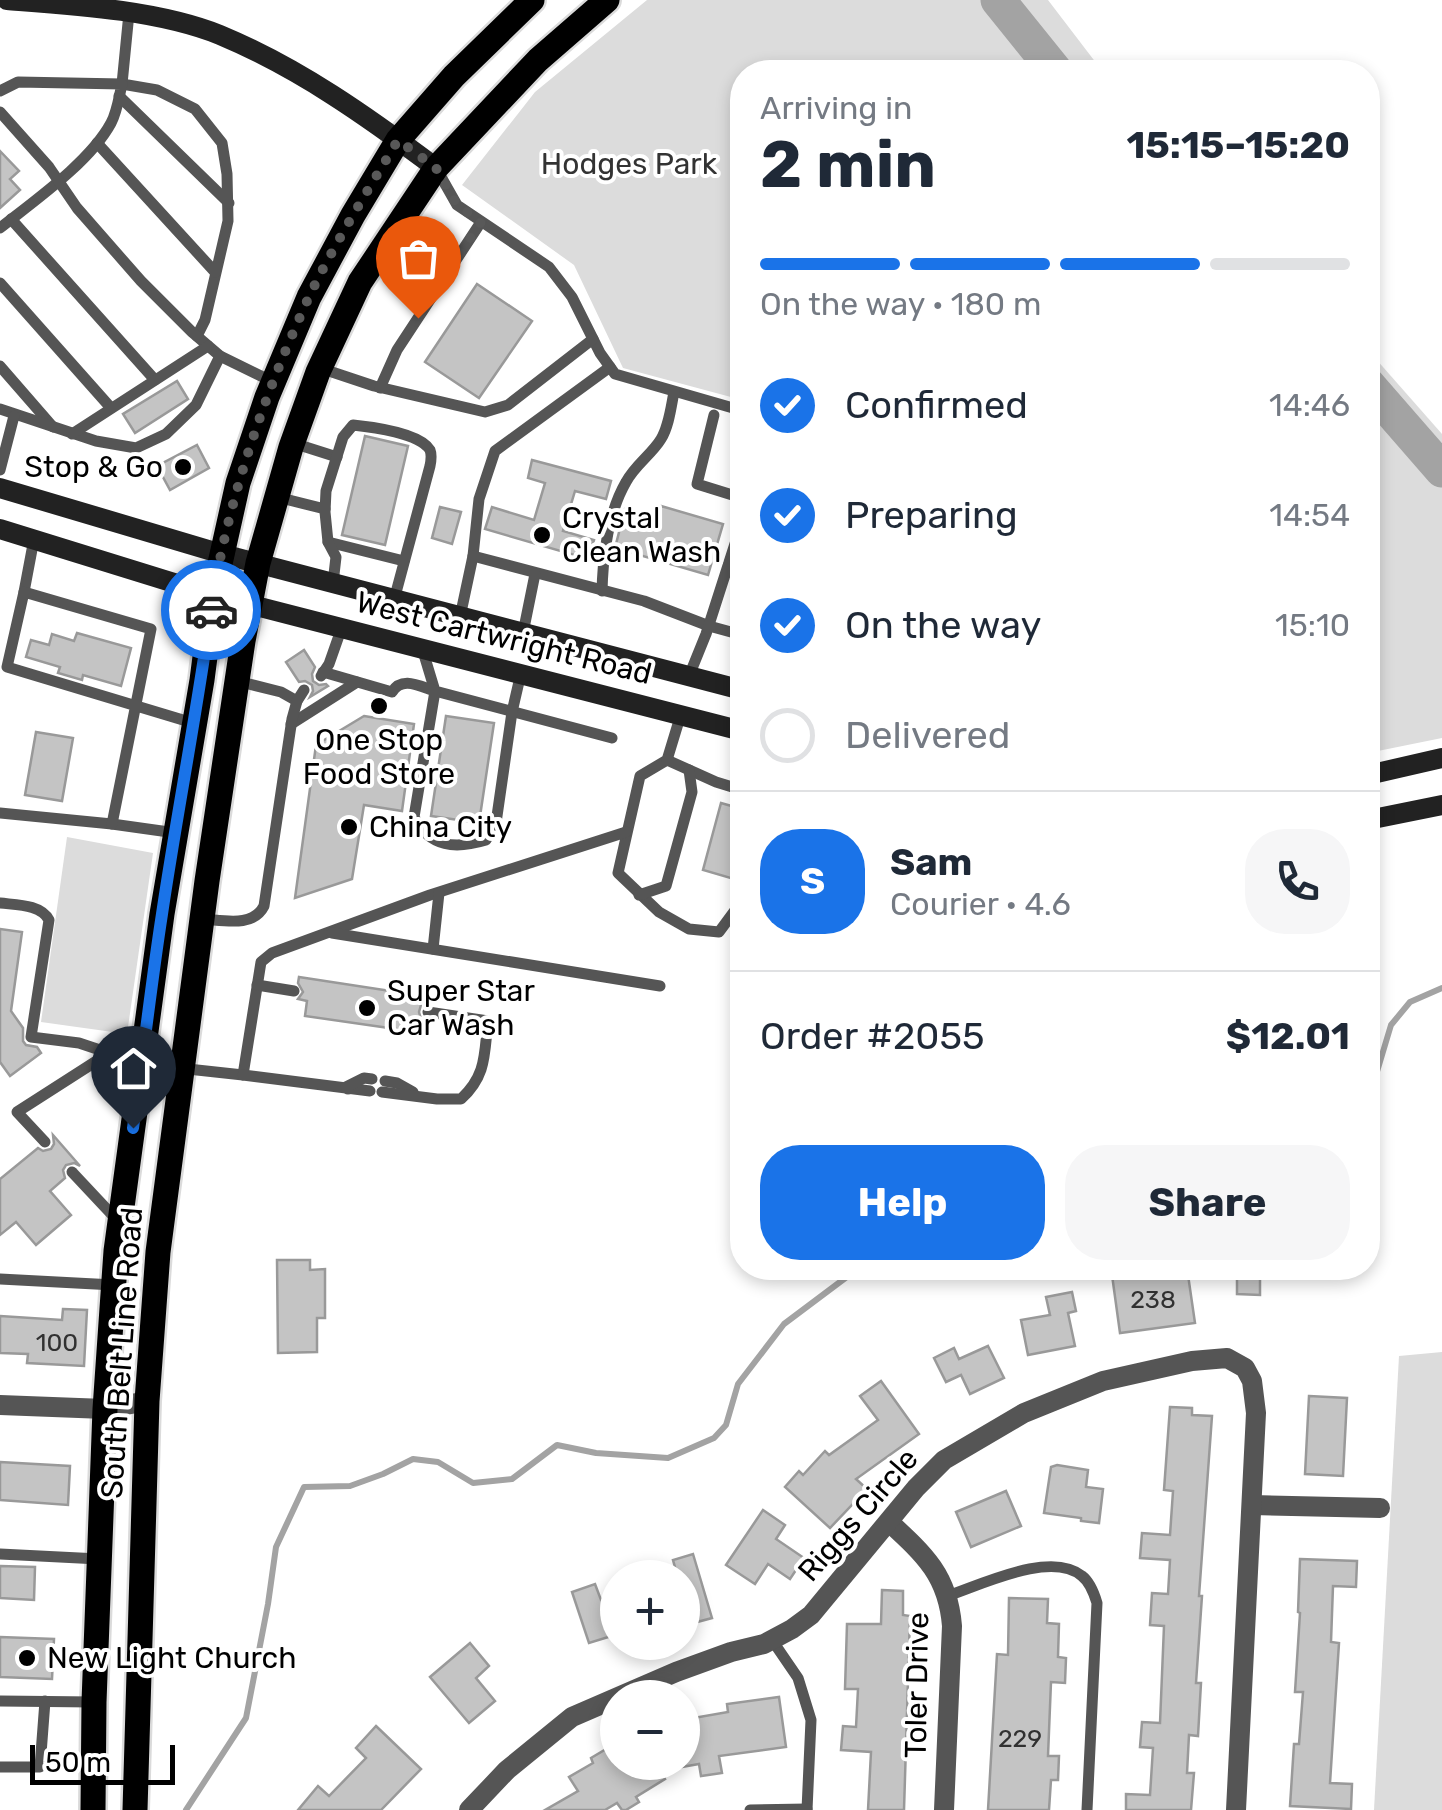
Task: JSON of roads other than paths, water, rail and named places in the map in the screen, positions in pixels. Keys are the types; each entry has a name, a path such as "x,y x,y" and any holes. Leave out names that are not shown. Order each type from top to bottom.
{"main road":[{"path":"7,0 147,15 217,34 308,78 436,168"},
{"name":"South Belt Line Road","path":"93,1810 106,1409 120,1224 192,723 213,594 238,483 309,297 398,140 454,76 532,0"},
{"path":"197,919 258,563 293,443 320,368 360,282 436,168 538,60 607,0"},
{"name":"West Cartwright Road","path":"0,488 222,554 730,687"},
{"name":"West Cartwright Road","path":"0,529 213,594 730,727"},
{"path":"681,714 688,676"},
{"path":"1380,771 1442,758"},
{"path":"1380,818 1442,806"},
{"path":"176,833 198,841 197,919"},
{"name":"South Belt Line Road","path":"135,1810 146,1401 158,1252 197,957 192,931 197,919"},
{"path":"94,1702 138,1704"}],"street":[{"name":"Riggs Circle","path":"469,1810 506,1770 572,1717 676,1672 772,1640 811,1615 916,1488 944,1460 1024,1413 1103,1382 1192,1361 1227,1358 1244,1368 1256,1399 1236,1810"},
{"path":"0,1404 106,1409 146,1401"},
{"path":"1252,1505 1380,1508"},
{"name":"Toler Drive","path":"890,1522 925,1556 942,1581 950,1604 944,1810"}],"lane":[{"path":"129,13 121,90 112,122 97,143 5,224 155,380"},
{"path":"0,91 18,82 158,90 195,109 222,142 228,220 205,320 197,336"},
{"path":"121,90 228,203"},
{"path":"0,112 128,266 197,336 220,356 274,382"},
{"path":"97,143 216,272"},
{"path":"436,168 457,205 550,267 572,297 615,374 730,407"},
{"path":"380,388 396,350 481,222"},
{"path":"0,283 112,408"},
{"path":"320,368 380,388 486,412 508,405 593,339"},
{"path":"72,434 208,346"},
{"path":"0,409 96,442 136,448 166,434 196,405 220,356"},
{"path":"0,366 54,428"},
{"path":"460,617 473,556 479,500 495,450 610,367"},
{"path":"602,590 602,564 622,487 662,438 674,392"},
{"path":"0,470 14,416"},
{"path":"714,416 697,484 730,494"},
{"path":"332,583 336,557 328,542 326,491 344,437 353,425 382,428 418,440 432,455 394,600"},
{"path":"293,443 337,457"},
{"path":"277,497 325,509"},
{"path":"34,539 7,666 192,723"},
{"path":"328,542 404,561"},
{"path":"473,556 644,602 730,632"},
{"path":"688,676 730,559"},
{"path":"523,633 535,574"},
{"path":"24,592 151,629 112,824"},
{"path":"342,627 330,664 322,674 392,692 404,682 612,738"},
{"path":"422,648 434,691 414,817 421,832 438,842 470,844 486,840 496,823 521,673"},
{"path":"197,919 244,921 260,914 264,906 291,724 300,695 237,680"},
{"path":"291,724 357,682"},
{"path":"681,714 667,760 640,776 618,873 658,912 689,930 719,932 730,917"},
{"path":"667,760 730,786"},
{"path":"638,895 666,886 692,792 689,770"},
{"path":"0,813 176,833"},
{"path":"243,1075 261,962 272,952 626,832"},
{"path":"433,950 439,893"},
{"path":"0,903 39,909 49,920 31,1036 79,1043 142,1064 346,1087 359,1097 397,1083 421,1097"},
{"path":"328,932 660,986"},
{"path":"257,985 294,990"},
{"path":"346,1087 364,1078 377,1090 461,1099 475,1086 482,1068 488,1021 428,1012"},
{"path":"44,1142 16,1112 109,1054"},
{"path":"72,1172 120,1224"},
{"path":"0,1279 114,1285"},
{"path":"0,1554 100,1559"},
{"path":"947,1596 1035,1567 1072,1570 1084,1578 1097,1603 1087,1810"},
{"path":"750,1810 807,1810 812,1720 798,1678 772,1640"},
{"path":"0,1701 94,1702"},
{"path":"0,1767 40,1767 45,1702"}],"waterway":[{"path":"998,0 1046,60"},
{"path":"1380,399 1442,470"},
{"path":"1380,1062 1391,1025 1410,1002 1442,988"},
{"path":"186,1810 246,1718 276,1547 304,1487 350,1486 413,1459 438,1462 473,1483 512,1479 557,1445 596,1453 668,1458 714,1438 726,1425 738,1384 784,1324 843,1280"}],"place":[{"name":"Stop & Go","path":"183,467"},
{"name":"Crystal Clean Wash","path":"542,535"},
{"name":"One Stop Food Store","path":"379,706"},
{"name":"China City","path":"349,827"},
{"name":"Super Star Car Wash","path":"367,1008"},
{"name":"New Light Church","path":"27,1658"}],"park label":[{"name":"Hodges Park","path":"629,164"}]}
